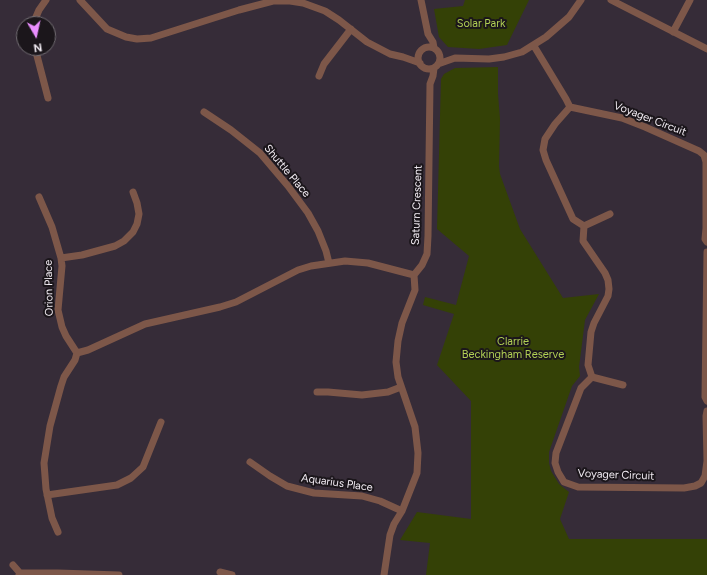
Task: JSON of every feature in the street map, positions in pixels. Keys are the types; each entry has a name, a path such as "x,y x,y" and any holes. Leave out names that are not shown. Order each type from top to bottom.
{"street":[{"path":"36,16 46,0"},
{"path":"80,0 107,29 126,37 137,39 151,38 239,10 273,1 303,3 340,20 367,42 378,48 430,69 455,58"},
{"path":"421,0 428,34 440,58 436,66"},
{"path":"403,57 422,50 436,50 455,58 489,59 522,52 534,46 569,17 580,0"},
{"path":"611,0 707,49"},
{"path":"673,32 690,0"},
{"path":"319,76 324,64 351,29"},
{"path":"422,66 418,58 428,34"},
{"path":"534,46 570,107 555,124 544,140 543,150 546,160 573,219 584,226"},
{"path":"37,56 48,98"},
{"name":"Saturn Crescent","path":"422,66 430,84"},
{"name":"Saturn Crescent","path":"414,275 422,265 427,254 430,84 436,66"},
{"name":"Voyager Circuit","path":"570,107 622,118 699,151 704,155 706,162 705,239 707,242"},
{"name":"Shuttle Place","path":"204,112 237,134 265,158 308,213 318,231 329,263"},
{"path":"61,258 82,255 115,246 124,241 137,224 139,214 133,192"},
{"name":"Orion Place","path":"39,197 52,227 61,258 62,266 58,310 62,327 77,353"},
{"path":"584,226 610,214"},
{"path":"584,226 583,241 605,273 609,288 608,296 591,332 588,365 592,377 623,385"},
{"path":"707,252 705,397 707,401"},
{"path":"58,532 52,518 44,472 50,426 61,386 64,377 75,360 77,353 88,350 145,324 236,302 298,270 345,261 368,263 414,275 415,290 402,323 398,341 396,362 398,377 415,427 418,453 417,473 402,511 394,524 390,535 384,575"},
{"name":"Voyager Circuit","path":"592,377 581,388 556,453 554,463 564,482 578,487 684,488 701,483 705,476 707,461 707,412"},
{"path":"317,392 362,396 388,392 401,387"},
{"path":"47,495 118,485 131,478 143,467 160,422"},
{"name":"Aquarius Place","path":"250,462 287,486 314,493 362,496 380,501 402,511"},
{"path":"13,565 19,574 119,575"},
{"path":"220,572 232,575"}],"green space":[{"name":"Solar Park","path":"465,0 529,0 507,45 479,49 448,47 439,37 434,9 463,6"},
{"name":"Clarrie Beckingham Reserve","path":"498,67 500,174 520,229 563,298 599,294 585,320 579,367 580,376 572,386 549,452 551,471 559,484 569,492 560,519 569,539 707,539 707,575 426,575 430,543 400,540 417,512 471,519 471,401 437,365 454,314 423,305 425,297 456,305 469,256 437,229 441,79 444,74 455,68"}]}
